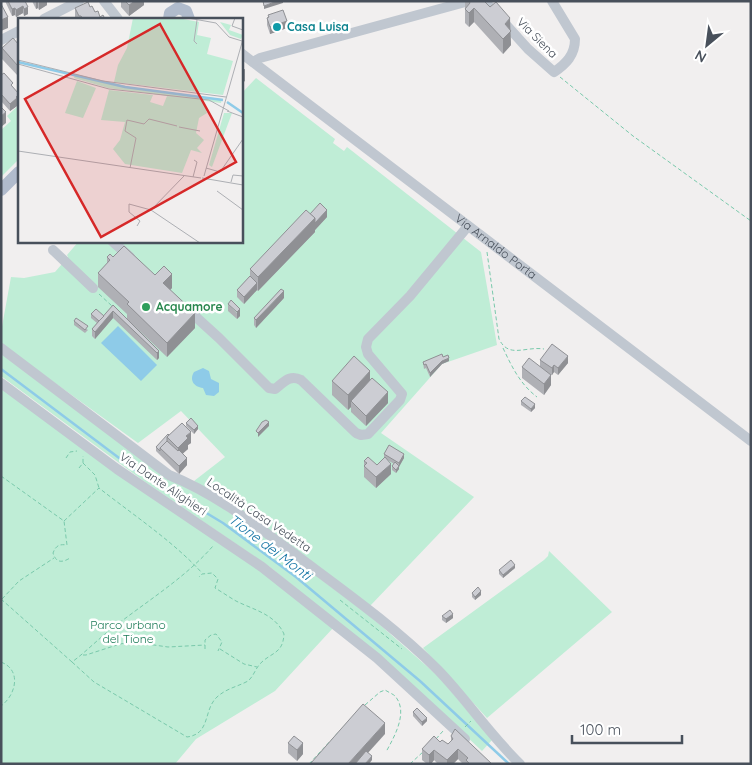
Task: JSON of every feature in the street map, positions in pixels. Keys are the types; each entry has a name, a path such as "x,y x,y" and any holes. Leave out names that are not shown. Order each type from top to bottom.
{"main road":[{"path":"1,190 18,173"}],"street":[{"path":"46,18 79,1"},
{"path":"104,1 117,18"},
{"path":"253,62 260,58 469,1"},
{"path":"552,1 575,39 575,46 567,62 554,72"},
{"name":"Via Siena","path":"484,2 528,49 554,72"},
{"path":"1,40 18,32"},
{"name":"Via Arnaldo Porta","path":"242,54 751,441"},
{"path":"175,299 219,338 269,388 275,389 290,378 295,377 301,380 356,432 361,435 368,434 400,400 402,394 368,354 366,347 368,339 410,296 468,226"},
{"path":"113,242 140,266"},
{"path":"53,250 93,288"},
{"name":"Località Casa Vedetta","path":"1,348 169,475 188,482 218,500 370,610 438,670 471,707 483,724 520,764"},
{"name":"Via Dante Alighieri","path":"1,383 116,469 262,567 377,658 470,744"}],"path":[{"path":"554,72 633,136 751,222"},
{"path":"486,247 499,339 518,376 526,388 537,397"},
{"path":"93,288 112,306"},
{"path":"503,347 508,350 534,347 544,349"},
{"path":"66,458 70,452 77,450 83,454 83,463 78,468"},
{"path":"83,463 95,475 99,488 194,565 202,574"},
{"path":"1,476 64,521 67,545 60,544 56,546 53,553 54,558"},
{"path":"64,521 99,488"},
{"path":"72,662 112,628 204,557 220,538"},
{"path":"54,558 63,562 70,558"},
{"path":"54,558 19,581 1,599 94,682 187,737 195,736 202,729 210,706 218,696 230,687 248,680 258,667 282,647 284,634 276,621 269,616 215,588 218,579 212,573 202,574 199,577"},
{"path":"340,599 408,654"},
{"path":"205,650 208,637 216,634 221,640 222,645 219,650 244,664 258,667"},
{"path":"82,655 86,656 120,644 133,642 168,647 205,645"},
{"path":"1,662 7,664 13,671 16,682 14,692 1,706"},
{"path":"309,764 356,712 385,690 395,697 401,708 398,728 386,752"},
{"path":"464,730 472,720"},
{"path":"435,740 450,724"},
{"path":"410,764 429,746"}],"green space":[{"path":"256,78 335,139 333,143 344,151 347,147 481,252 497,345 442,364 381,433 474,497 370,606 194,481 225,457 181,411 138,443 1,344 1,332 11,277 24,278 55,272 78,242 242,242 242,93"},
{"path":"18,106 18,160 1,177 1,130 11,121 7,116"},
{"path":"1,352 267,539 370,616 439,677 492,740 482,751 394,668 270,567 145,482 1,376"},
{"name":"Parco urbano del Tione","path":"1,385 267,575 333,628 275,691 196,739 175,764 1,764"},
{"path":"549,551 612,612 487,718 423,648 544,560 548,556"}],"water":[{"path":"118,326 157,365 141,381 101,343"},
{"path":"203,368 209,371 211,379 219,383 219,392 214,396 206,395 203,388 193,383 194,372"}],"building":[{"path":"8,1 25,1 28,7 24,9 23,6 16,10 15,8 12,9"},
{"path":"125,1 135,1 129,5"},
{"path":"263,1 277,1 264,6"},
{"path":"469,1 484,1 490,7 496,2 510,18 505,24 511,31 503,39 474,8 469,13 465,9 470,3"},
{"path":"88,2 95,12 98,11 100,17 103,15 104,18 82,18 79,16 75,8"},
{"path":"1,4 8,17 1,20"},
{"path":"283,10 287,21 270,27 268,15"},
{"path":"13,38 18,44 18,66 2,48"},
{"path":"4,73 13,83 11,85 18,93 17,98 10,104 1,94 1,75"},
{"path":"1,107 6,112 1,116"},
{"path":"320,203 327,210 315,223 315,218 310,214"},
{"path":"306,210 315,218 258,277 250,269"},
{"name":"Acquamore","path":"124,246 155,275 164,266 172,274 163,283 195,313 167,343 127,304 129,302 98,273 110,260 107,257 110,254 113,257"},
{"path":"250,276 257,283 244,297 237,290"},
{"path":"281,289 284,291 256,320 254,318"},
{"path":"231,300 240,309 237,312 228,304"},
{"path":"113,305 159,351 157,353 113,311 95,332 92,329"},
{"path":"96,309 104,316 99,321 91,314"},
{"path":"76,318 88,326 85,330 74,321"},
{"path":"552,344 568,356 558,368 554,365 552,368 540,360"},
{"path":"442,354 443,357 448,355 449,358 442,361 430,373 423,362"},
{"path":"354,356 370,371 348,395 332,381"},
{"path":"529,358 551,375 544,384 522,367"},
{"path":"372,378 388,392 366,416 351,401"},
{"path":"525,397 535,404 531,409 521,401"},
{"path":"191,418 198,426 194,430 186,423"},
{"path":"266,420 269,422 258,433 256,431 262,422"},
{"path":"182,423 191,432 178,448 167,437"},
{"path":"168,434 167,441 160,448 160,451 156,447"},
{"path":"167,441 187,458 179,466 160,448"},
{"path":"389,445 404,454 399,463 384,454"},
{"path":"368,457 377,465 385,457 391,464 376,477 364,466 367,463 364,461"},
{"path":"395,462 399,466 396,470 392,466"},
{"path":"265,514 269,518 265,523 261,519"},
{"path":"511,560 515,565 503,575 499,570"},
{"path":"478,587 481,591 475,597 472,593"},
{"path":"450,610 453,614 446,619 442,616"},
{"path":"363,704 385,723 348,764 312,764 311,763"},
{"path":"417,708 427,718 422,722 413,712"},
{"path":"455,729 492,764 470,764 466,760 468,758 458,749 447,760 434,750 429,755 422,749 434,736 440,742 442,740 448,744 453,739 451,736"},
{"path":"294,736 303,743 297,750 288,743"},
{"path":"366,751 372,756 365,764 355,764"}],"waterway":[{"name":"Tione dei Monti","path":"1,369 135,470 223,523 296,577 420,681 509,764"}],"place":[{"name":"Casa Luisa","path":"277,27"},
{"name":"Acquamore","path":"146,307"}]}
